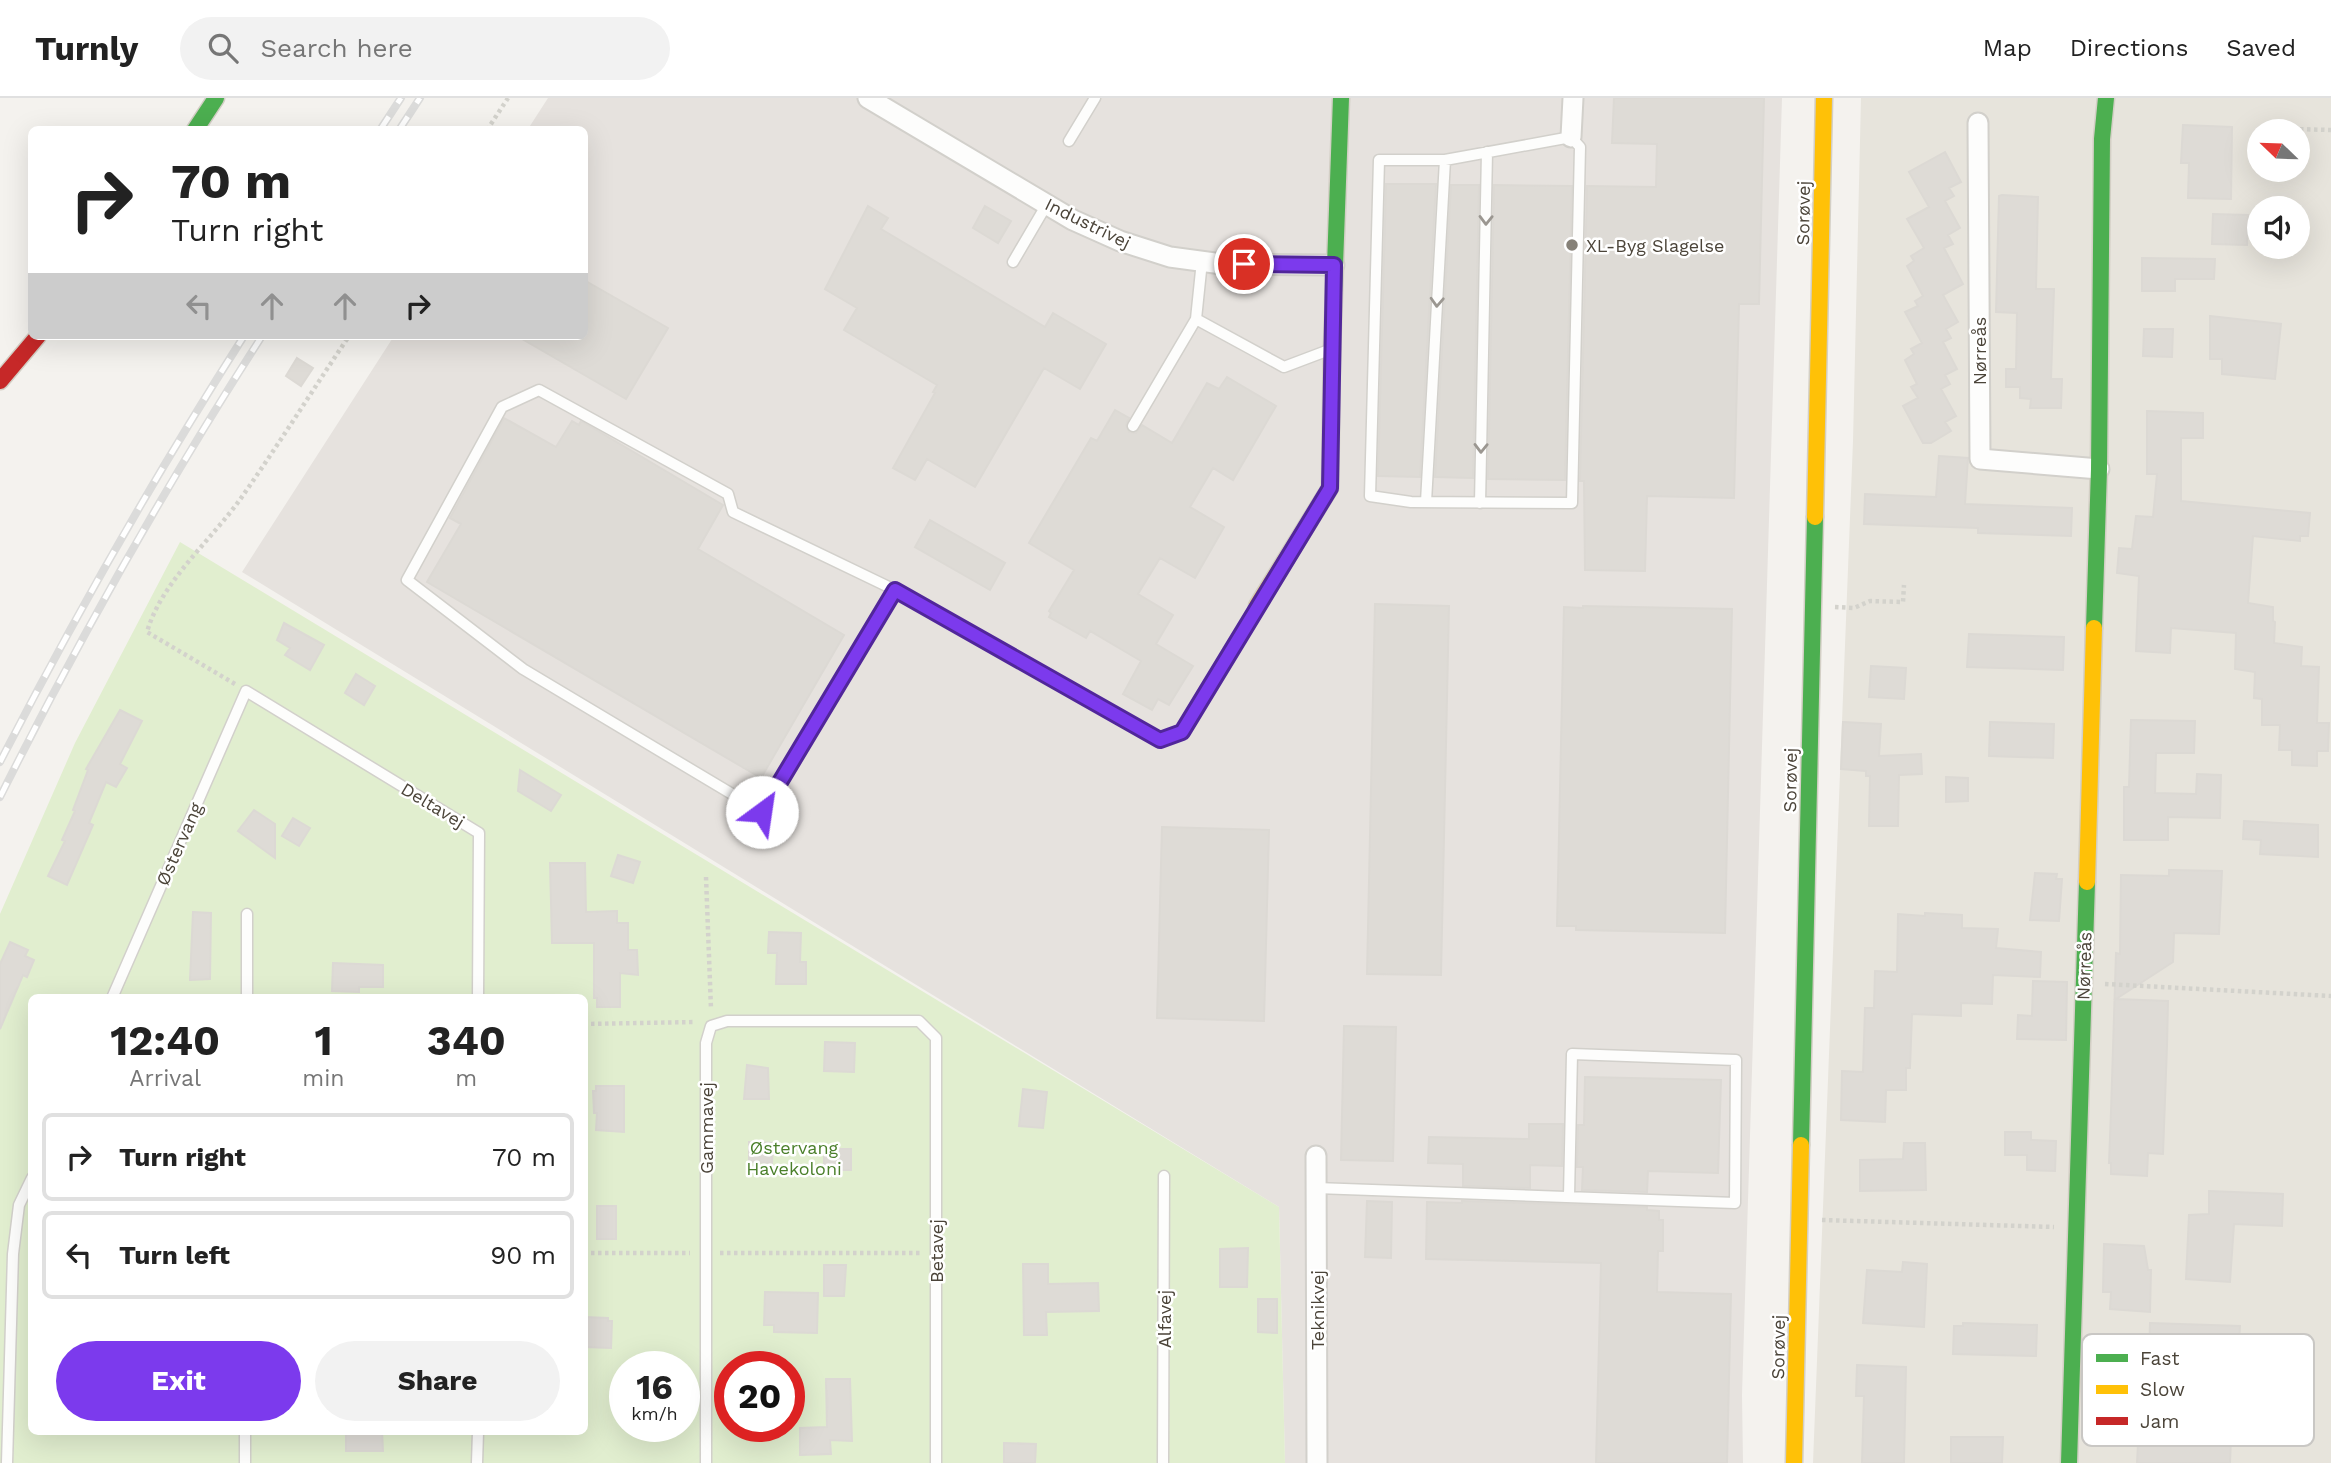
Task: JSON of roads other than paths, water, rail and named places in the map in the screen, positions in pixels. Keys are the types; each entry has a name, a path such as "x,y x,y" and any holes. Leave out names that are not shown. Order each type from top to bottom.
{"street":[{"path":"198,126 216,98"},
{"name":"Industrivej","path":"868,98 1073,220 1120,242 1170,257 1222,264 1334,265"},
{"path":"1257,606 1330,488 1334,265 1341,98"},
{"path":"1571,137 1573,98"},
{"name":"Sorøvej","path":"1794,1463 1824,98"},
{"name":"Nørreås","path":"2069,1463 2099,469 2102,139 2106,98"},
{"name":"Nørreås","path":"1978,123 1980,459 2099,469"},
{"path":"0,382 35,340"},
{"name":"Teknikvej","path":"1316,1156 1317,1463"}],"lane":[{"path":"1069,141 1095,98"},
{"path":"1571,137 1580,146 1572,503 1426,502 1370,496 1379,160 1445,160 1571,137"},
{"path":"1480,503 1487,152"},
{"path":"1426,502 1445,160"},
{"path":"1013,262 1047,204"},
{"path":"1133,426 1196,319 1202,261"},
{"path":"1196,319 1284,367 1333,349"},
{"path":"895,590 762,812 523,669 407,580 502,407 539,390 728,494 733,512 895,590 1160,740 1182,732 1257,606"},
{"name":"Østervang","path":"114,994 246,691"},
{"name":"Deltavej","path":"246,691 479,833 478,994"},
{"path":"247,914 247,994"},
{"name":"Gammavej","path":"706,1463 706,1043 712,1027 727,1021 919,1021 936,1038"},
{"name":"Betavej","path":"936,1038 936,1463"},
{"path":"1316,1188 1735,1203 1737,1060 1572,1054 1569,1196"},
{"name":"Alfavej","path":"1163,1463 1164,1176"},
{"path":"7,1463 13,1254 19,1205 28,1186"},
{"path":"245,1435 245,1463"},
{"path":"477,1463 478,1435"}],"railway":[{"path":"383,126 401,98"},
{"path":"402,126 420,98"},
{"path":"0,762 117,546 242,340"},
{"path":"0,797 125,563 260,340"}],"place":[{"name":"XL-Byg Slagelse","path":"1572,245"}],"park label":[{"name":"Østervang Havekoloni","path":"794,1157"}]}
